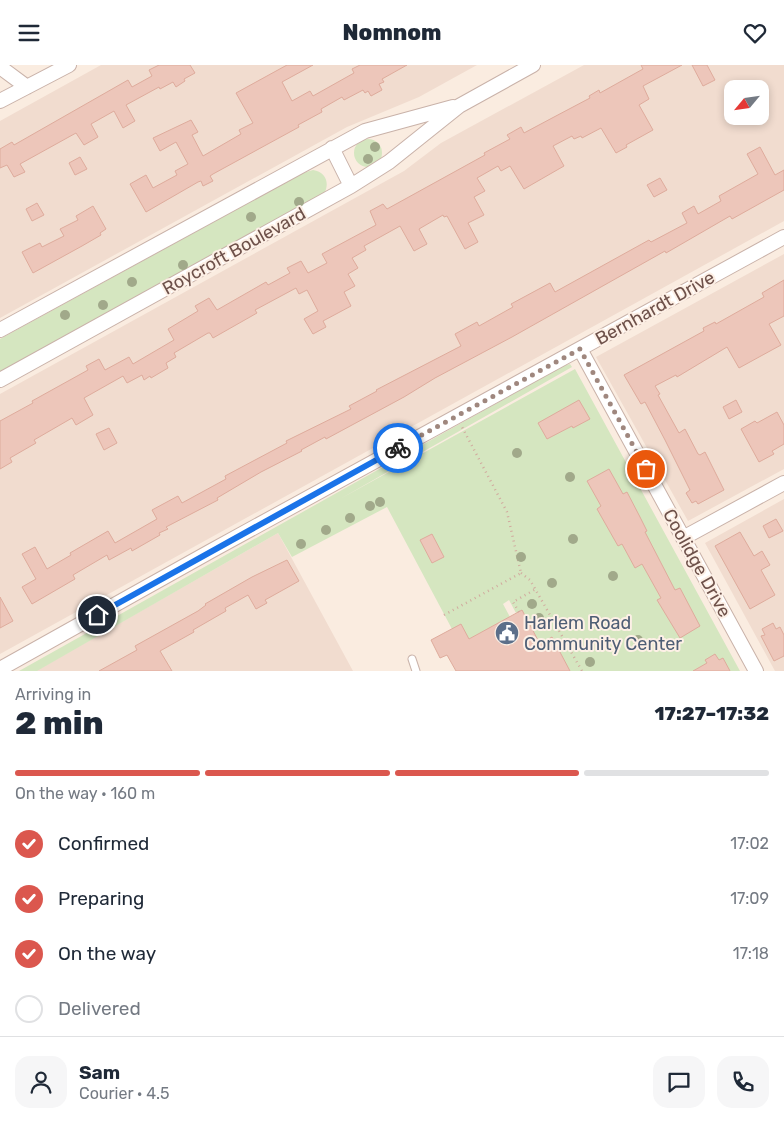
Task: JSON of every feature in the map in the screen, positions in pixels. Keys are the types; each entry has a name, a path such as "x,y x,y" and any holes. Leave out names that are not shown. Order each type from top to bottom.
{"street":[{"path":"0,101 69,65"},
{"name":"Roycroft Boulevard","path":"0,380 351,186 389,162 459,106 534,65"},
{"path":"0,67 27,87"},
{"name":"Roycroft Boulevard","path":"0,330 332,147 365,131 459,106"},
{"path":"332,147 351,186"},
{"name":"Bernhardt Drive","path":"0,669 219,546 784,237"},
{"name":"Coolidge Drive","path":"580,349 756,671"},
{"path":"684,539 784,483"}],"lane":[{"path":"412,659 416,671"}],"path":[{"path":"463,428 507,512 520,573 530,580 536,589 581,671"},
{"path":"444,615 520,573"},
{"path":"519,612 513,602 536,589"}],"shaded area":[{"path":"101,65 477,65 419,97 347,127 0,318 0,121"},
{"path":"584,65 784,65 784,221 0,654 0,394 404,171 441,143"},
{"path":"784,254 784,469 688,521 596,357"},
{"path":"784,499 784,671 775,671 705,543"},
{"path":"278,533 353,671 36,671"}],"green space":[{"path":"368,139 378,143 382,153 378,163 368,167 358,163 354,153 358,143"},
{"path":"313,170 321,173 326,179 327,186 324,194 0,373 0,339 303,173"},
{"path":"570,364 572,367 340,499 575,369 740,671 570,671 552,638 540,644 522,611 516,613 509,600 503,604 510,617 469,639 452,629 387,507 292,557 278,533 37,671 19,671 563,366"}],"building":[{"path":"159,65 190,65 195,73 184,79 185,81 176,87 173,82 160,89 159,87 126,105 135,121 123,128 114,111 91,124 98,137 84,145 76,133 20,164 25,172 14,177 7,165 0,168 0,149 12,142 14,145 128,80 132,87 152,76 149,70"},
{"path":"287,65 313,65 282,82 292,101 310,91 313,96 354,73 352,69 360,65 407,65 382,79 384,82 379,84 382,90 371,96 368,91 365,93 363,90 344,100 342,97 321,109 322,112 298,125 299,127 213,174 210,176 213,181 203,186 201,181 198,182 146,212 130,184 146,175 153,188 177,175 175,171 188,164 176,142 160,151 153,138 191,120 198,132 192,135 203,156 241,134 239,130 253,123 236,93"},
{"path":"641,65 682,65 643,86 649,99 639,105 653,130 626,145 627,147 616,153 601,128 582,138 581,136 574,139 572,136 553,146 564,166 524,189 510,166 501,171 498,166 477,178 485,191 474,197 484,215 468,223 478,242 465,249 447,216 444,217 443,215 419,229 427,244 414,251 400,226 364,246 366,250 352,258 358,268 348,274 355,286 344,292 351,306 323,321 326,327 313,334 304,319 318,311 307,290 299,294 296,288 255,310 257,313 213,338 208,333 174,353 176,357 166,363 168,368 151,378 150,376 144,380 142,375 127,383 123,376 84,398 93,415 76,425 72,418 34,440 36,443 10,458 12,462 0,469 0,421 88,370 86,366 99,359 105,370 129,357 133,364 174,340 168,329 198,311 195,306 209,298 217,310 266,282 268,285 290,273 287,268 301,261 308,273 327,263 322,254 376,225 370,211 383,204 387,209 485,155 484,153 510,139 507,135 521,127 524,133 590,98 589,96 599,90 600,93 643,69"},
{"path":"692,65 707,65 715,80 703,86"},
{"path":"760,147 775,175 784,170 784,190 732,219 730,216 666,253 665,251 404,397 261,472 217,498 218,500 166,527 168,529 159,533 160,535 132,551 131,548 109,560 107,555 73,575 75,579 32,604 22,587 36,579 22,554 35,547 47,569 108,531 115,543 157,519 152,510 178,496 182,503 226,479 225,476 287,443 286,441 351,409 349,406 376,390 461,346 455,334 477,322 479,326 513,307 511,304 550,283 555,292 649,240 651,242 687,223 682,213 694,206 698,214 721,201 719,196 758,174 747,154"},
{"path":"80,157 87,169 75,175 69,163"},
{"path":"660,178 667,190 654,197 647,185"},
{"path":"37,203 44,215 32,221 26,209"},
{"path":"93,206 106,229 100,233 101,235 33,273 22,252 40,243 42,247 64,236 60,229 78,220 76,216"},
{"path":"784,280 784,316 769,324 781,345 739,368 727,347 677,377 676,375 655,386 679,433 685,429 698,454 700,455 705,452 724,490 698,504 696,501 692,503 686,493 690,490 645,402 641,404 624,375 704,331 703,328 715,322 716,324 764,297 762,293"},
{"path":"579,400 590,419 547,439 538,423"},
{"path":"736,400 742,412 729,419 723,407"},
{"path":"777,412 784,425 784,444 772,451 774,454 759,462 741,429"},
{"path":"109,428 117,443 104,450 96,434"},
{"path":"609,469 623,494 627,492 675,590 680,588 700,626 680,638 657,600 661,598 642,564 635,568 622,544 618,546 597,509 601,506 587,481"},
{"path":"776,519 783,531 769,538 763,526"},
{"path":"740,532 754,556 762,551 770,565 761,570 775,595 750,609 715,546"},
{"path":"432,534 444,557 432,563 420,540"},
{"path":"287,560 299,581 265,600 267,603 256,609 248,595 225,608 226,611 193,630 194,632 160,651 172,671 99,671 137,650 135,646 198,611 205,604 252,577"},
{"path":"0,597 13,621 0,628"},
{"name":"Harlem Road Community Center","path":"522,610 540,644 552,637 570,671 456,671 447,655 440,658 431,640 461,624 469,639"},
{"path":"773,623 776,629 780,627 784,635 784,656 774,661 761,636 765,635 762,629"},
{"path":"715,654 719,660 723,658 730,671 693,671 707,663 705,660"}],"way so far":[{"path":"398,448 580,349 646,469"}],"place":[{"name":"Harlem Road Community Center","path":"507,633"}],"route":[{"path":"97,615 398,448"}]}
